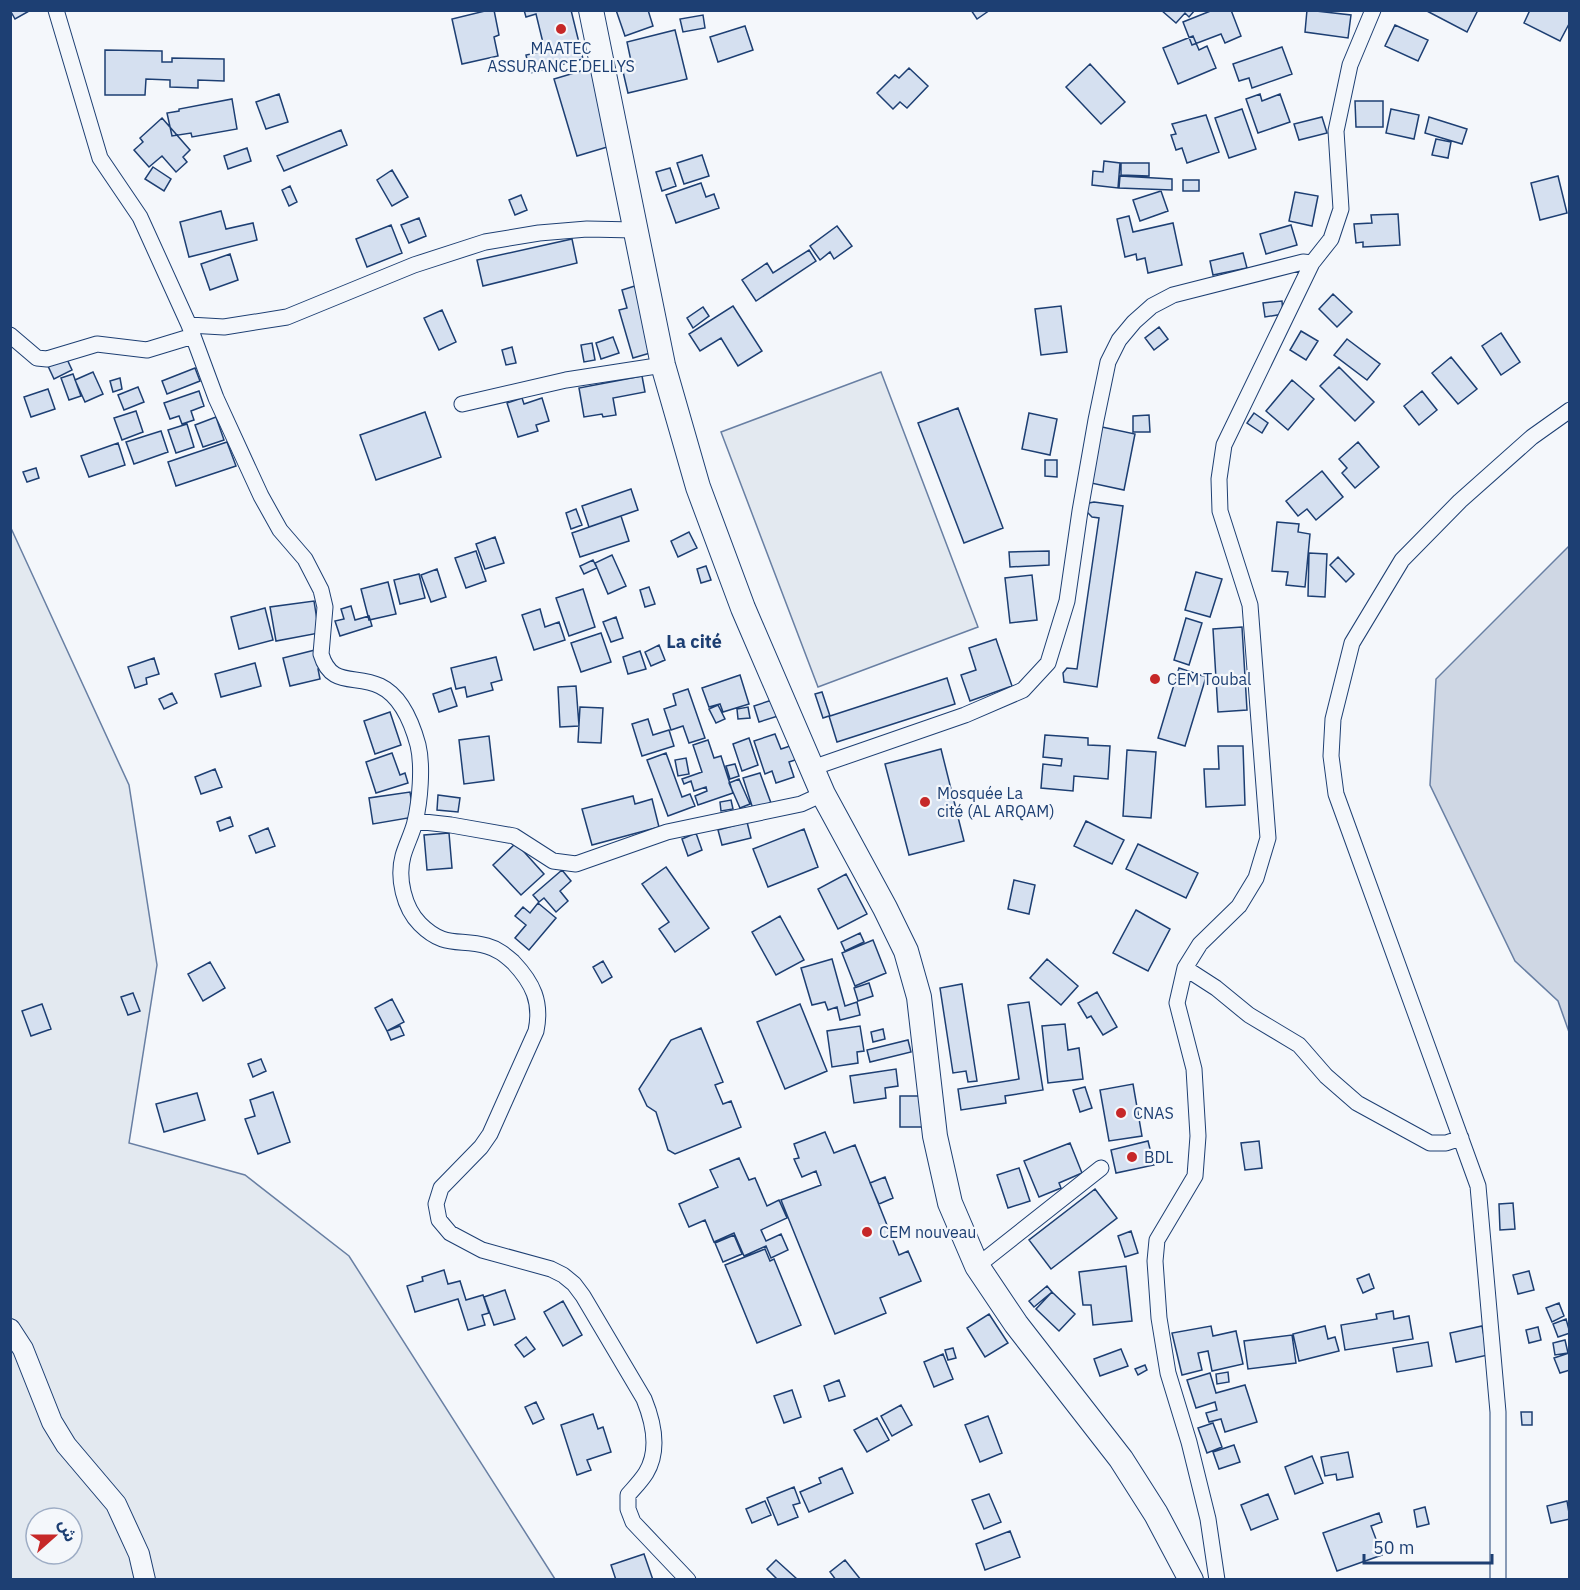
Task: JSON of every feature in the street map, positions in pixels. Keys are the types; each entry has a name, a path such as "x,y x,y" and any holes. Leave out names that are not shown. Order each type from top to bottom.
{"main road":[{"path":"591,10 663,365 698,487 743,608 823,794 906,951 919,997 934,1136 950,1203 977,1266 1016,1324 1121,1459 1156,1514 1191,1580"}],"street":[{"path":"57,10 100,158 140,216 191,330 216,398 261,496 280,530 310,566 321,590 325,606 321,654 326,667 344,679 369,682 387,691 398,701 411,723 418,747 420,773 416,821 402,859 401,876 410,911 430,933 444,940 484,945 505,955 531,983 539,1007 536,1031 490,1134 482,1147 444,1184 438,1193 436,1204 439,1220 450,1233 482,1250 551,1269 569,1280 583,1296 644,1399 651,1416 654,1435 653,1453 647,1471 628,1495 630,1515 633,1522 688,1580"},
{"path":"1217,1580 1208,1519 1189,1442 1168,1373 1155,1261 1158,1240 1195,1176 1198,1136 1194,1069 1177,1003 1185,968 1200,944 1239,906 1256,878 1268,838 1250,605 1220,511 1219,479 1224,445 1312,263 1331,239 1341,209 1336,131 1350,65 1373,10"},
{"path":"10,335 37,358 47,359 97,344 147,350 191,330 287,317 414,265 485,242 539,233 587,229 635,230"},
{"path":"812,768 965,715 1023,690 1048,663 1067,601 1096,420 1108,362 1119,340 1152,306 1173,295 1303,262 1312,263"},
{"path":"462,404 566,380 663,365"},
{"path":"1498,1580 1498,1412 1478,1186 1336,794 1331,756 1333,719 1352,643 1402,560 1460,501 1532,437 1569,410"},
{"path":"416,821 514,836 553,861 576,864 667,832 801,804 823,794"},
{"path":"1185,968 1216,988 1249,1015 1299,1045 1326,1077 1357,1103 1430,1143 1446,1143 1461,1138"},
{"path":"977,1266 1101,1168"},
{"path":"10,1329 23,1349 52,1422 66,1444 116,1504 139,1554 146,1580"}],"shaded area":[{"path":"881,372 978,627 818,687 721,432"},
{"path":"10,526 129,785 157,965 129,1143 245,1175 349,1256 555,1579 11,1579"},
{"path":"1569,546 1569,1032 1558,1001 1515,961 1430,785 1436,679"}],"building":[{"path":"10,10 31,10 15,19"},
{"path":"494,10 499,35 494,37 498,56 462,64 452,19"},
{"path":"524,10 571,10 583,59 530,73 526,55 545,51 536,14 526,17"},
{"path":"616,10 648,10 653,26 625,36"},
{"path":"971,10 990,10 977,19"},
{"path":"1161,10 1195,10 1189,17 1185,13 1176,23"},
{"path":"1213,10 1231,10 1241,36 1225,43 1221,34 1192,45 1183,22"},
{"path":"1307,10 1351,15 1348,38 1305,32"},
{"path":"1425,10 1478,10 1467,32"},
{"path":"1530,10 1570,10 1570,22 1560,41 1524,23"},
{"path":"703,15 705,28 683,32 680,19"},
{"path":"1395,25 1428,40 1418,61 1385,46"},
{"path":"745,26 753,50 718,62 710,37"},
{"path":"675,30 687,79 628,93 621,63 631,61 627,42"},
{"path":"1193,36 1199,50 1207,46 1216,68 1178,84 1163,48"},
{"path":"1282,47 1292,74 1252,88 1249,78 1239,81 1233,64"},
{"path":"105,50 162,51 162,62 172,62 172,58 224,59 224,81 198,80 198,88 170,87 170,80 146,79 145,95 105,95"},
{"path":"1090,64 1125,102 1101,124 1066,87"},
{"path":"591,68 614,145 577,156 554,79"},
{"path":"909,68 928,86 907,108 900,102 893,109 877,93 895,75 899,78"},
{"path":"279,94 288,122 266,129 256,102"},
{"path":"1260,94 1262,101 1280,94 1290,122 1258,133 1246,99"},
{"path":"232,99 237,129 192,137 191,133 172,136 167,113"},
{"path":"1355,101 1383,101 1383,127 1356,127"},
{"path":"1242,109 1256,149 1229,158 1215,118"},
{"path":"1391,109 1419,115 1414,139 1386,133"},
{"path":"1206,115 1219,152 1187,163 1182,148 1176,150 1171,135 1176,134 1172,124"},
{"path":"1322,117 1327,133 1299,140 1294,124"},
{"path":"1429,117 1467,129 1462,144 1425,133"},
{"path":"162,118 190,150 183,157 187,162 176,172 162,156 149,167 134,150 143,142 140,138"},
{"path":"341,130 347,145 284,171 277,156"},
{"path":"1436,139 1451,142 1448,158 1432,155"},
{"path":"247,148 251,161 228,169 224,156"},
{"path":"702,155 709,176 684,184 677,163"},
{"path":"1104,161 1120,163 1118,188 1092,185 1093,171 1103,172"},
{"path":"1121,163 1149,163 1149,176 1121,175"},
{"path":"153,167 171,179 164,191 145,179"},
{"path":"670,168 676,186 662,191 656,172"},
{"path":"392,170 408,197 392,206 377,180"},
{"path":"1120,176 1172,179 1172,190 1119,188"},
{"path":"1558,176 1567,213 1540,220 1531,183"},
{"path":"1183,180 1199,180 1199,191 1183,191"},
{"path":"701,183 706,197 714,194 719,208 676,223 666,195"},
{"path":"290,186 297,202 289,206 282,190"},
{"path":"1161,191 1168,211 1140,221 1133,200"},
{"path":"1295,192 1318,196 1312,226 1289,221"},
{"path":"521,195 527,210 515,215 509,200"},
{"path":"221,211 226,229 253,223 257,240 189,257 180,222"},
{"path":"1398,214 1400,245 1363,247 1363,242 1356,243 1354,224 1372,223 1371,215"},
{"path":"1129,216 1133,232 1173,223 1182,265 1148,273 1145,258 1137,260 1136,254 1125,257 1117,219"},
{"path":"419,218 426,236 409,243 401,225"},
{"path":"391,225 402,253 367,267 356,239"},
{"path":"1291,225 1297,245 1266,254 1260,234"},
{"path":"837,226 852,246 834,259 830,252 820,260 810,246"},
{"path":"572,239 577,263 483,286 477,260"},
{"path":"809,250 816,261 756,301 742,280 767,263 773,273"},
{"path":"1243,253 1247,268 1213,275 1210,261"},
{"path":"230,254 238,280 210,290 201,264"},
{"path":"638,285 657,351 633,358 619,310 627,308 622,290"},
{"path":"1333,294 1352,312 1337,327 1319,309"},
{"path":"1282,301 1283,314 1265,317 1263,303"},
{"path":"733,306 762,351 738,366 721,338 700,351 689,334"},
{"path":"1061,306 1067,352 1041,355 1035,309"},
{"path":"703,307 709,316 693,328 687,318"},
{"path":"442,310 456,342 439,350 424,318"},
{"path":"1159,327 1168,339 1154,350 1145,338"},
{"path":"1301,331 1318,341 1306,360 1290,350"},
{"path":"1501,333 1520,362 1501,375 1482,346"},
{"path":"613,337 619,353 601,359 596,343"},
{"path":"1347,339 1380,364 1367,380 1334,355"},
{"path":"592,343 595,360 584,362 581,345"},
{"path":"512,347 516,363 506,365 502,350"},
{"path":"66,357 72,370 54,379 48,366"},
{"path":"1451,357 1477,389 1458,404 1432,373"},
{"path":"1339,367 1374,402 1355,421 1320,386"},
{"path":"195,368 200,381 167,394 162,381"},
{"path":"93,372 103,394 85,402 75,380"},
{"path":"73,374 81,396 69,400 61,378"},
{"path":"642,376 645,392 613,398 616,415 603,417 602,414 584,417 579,388"},
{"path":"120,378 122,389 113,392 110,381"},
{"path":"1292,380 1314,399 1288,430 1266,411"},
{"path":"138,387 144,402 124,410 118,395"},
{"path":"48,389 55,409 31,417 24,397"},
{"path":"199,391 204,406 191,411 194,420 182,424 179,416 170,419 164,403"},
{"path":"1422,391 1437,410 1419,425 1404,406"},
{"path":"522,398 524,404 542,398 549,421 536,425 538,431 518,437 507,403"},
{"path":"958,408 1003,528 964,543 918,423"},
{"path":"136,411 143,432 122,440 114,418"},
{"path":"425,412 441,457 376,480 360,435"},
{"path":"1029,413 1057,419 1050,455 1022,449"},
{"path":"1254,413 1268,423 1262,433 1247,423"},
{"path":"1149,415 1150,432 1133,432 1133,416"},
{"path":"216,417 224,440 203,447 195,425"},
{"path":"187,424 194,447 176,453 168,430"},
{"path":"1102,427 1135,434 1124,490 1091,483"},
{"path":"161,431 168,452 134,464 126,442"},
{"path":"227,442 236,466 176,486 168,462"},
{"path":"1358,442 1379,467 1355,488 1342,473 1347,468 1339,459"},
{"path":"118,443 125,465 89,477 81,456"},
{"path":"1045,460 1057,460 1057,477 1045,476"},
{"path":"36,468 39,478 27,482 23,472"},
{"path":"1322,471 1343,497 1316,520 1307,509 1298,516 1286,501"},
{"path":"631,489 638,510 589,527 582,506"},
{"path":"1089,503 1123,506 1097,687 1064,682 1063,673 1067,668 1077,669 1099,518 1092,517 1086,507"},
{"path":"576,509 582,525 571,529 566,513"},
{"path":"621,516 629,541 580,557 572,533"},
{"path":"1277,522 1299,524 1298,532 1310,534 1305,587 1286,585 1288,572 1272,571"},
{"path":"689,532 697,548 678,557 671,541"},
{"path":"495,537 504,563 485,569 476,544"},
{"path":"476,551 486,581 466,588 455,558"},
{"path":"1049,551 1049,565 1010,567 1009,552"},
{"path":"1309,553 1327,554 1325,597 1308,596"},
{"path":"612,555 626,586 608,594 595,563"},
{"path":"1338,557 1354,574 1346,582 1330,565"},
{"path":"593,560 597,568 584,574 580,566"},
{"path":"706,566 711,580 701,583 697,569"},
{"path":"437,569 446,597 431,602 421,575"},
{"path":"1196,572 1222,579 1210,617 1185,610"},
{"path":"419,574 425,598 400,604 394,580"},
{"path":"1032,575 1037,620 1010,623 1005,578"},
{"path":"388,582 396,614 369,620 361,589"},
{"path":"649,587 655,604 645,607 640,590"},
{"path":"583,589 595,627 569,636 556,598"},
{"path":"314,601 319,633 276,641 270,607"},
{"path":"351,606 355,620 369,616 372,626 340,636 335,621 344,619 341,609"},
{"path":"265,608 273,640 239,649 231,617"},
{"path":"540,609 545,627 559,622 565,640 534,650 522,615"},
{"path":"616,617 623,638 611,642 603,622"},
{"path":"1186,618 1202,623 1189,665 1174,660"},
{"path":"1242,627 1247,710 1218,712 1213,629"},
{"path":"601,633 611,662 581,672 571,643"},
{"path":"996,639 1012,686 970,701 961,675 976,670 969,648"},
{"path":"659,645 665,660 651,666 645,652"},
{"path":"319,649 323,667 318,669 320,679 290,686 283,658"},
{"path":"640,651 646,669 628,674 623,657"},
{"path":"496,657 502,680 491,683 493,690 467,697 465,687 456,689 451,668"},
{"path":"154,658 159,674 146,678 147,684 135,688 128,667"},
{"path":"255,663 261,686 221,697 215,674"},
{"path":"1179,668 1206,677 1185,746 1158,738"},
{"path":"740,675 749,704 723,712 720,704 709,707 702,688"},
{"path":"947,678 955,704 837,742 829,716 823,718 815,694 822,692 830,716"},
{"path":"576,686 579,726 560,727 558,687"},
{"path":"451,688 457,706 439,712 433,694"},
{"path":"688,689 705,738 689,743 683,726 671,730 664,709 676,705 673,694"},
{"path":"172,693 177,703 164,709 159,699"},
{"path":"772,700 778,716 759,722 754,706"},
{"path":"718,705 725,719 716,723 709,709"},
{"path":"580,707 603,708 601,743 578,742"},
{"path":"748,707 750,718 738,719 737,709"},
{"path":"390,712 401,745 375,754 364,721"},
{"path":"648,719 653,735 669,730 674,746 642,756 632,724"},
{"path":"775,734 781,749 793,745 798,759 789,762 794,777 776,783 772,771 765,774 754,741"},
{"path":"1045,735 1088,738 1088,745 1110,746 1108,779 1074,776 1073,791 1041,788 1043,764 1061,766 1062,759 1043,757"},
{"path":"489,736 494,780 464,784 459,740"},
{"path":"749,738 758,765 742,771 733,744"},
{"path":"708,740 714,758 721,756 733,793 698,805 695,796 707,791 706,787 694,791 691,781 684,784 682,779 702,772 693,745"},
{"path":"1218,746 1243,746 1245,805 1206,807 1204,769 1219,769"},
{"name":"Mosquée La cité (AL ARQAM)","path":"941,749 964,841 909,855 885,764"},
{"path":"1127,750 1156,752 1151,818 1123,816"},
{"path":"392,753 400,775 405,773 408,783 376,793 366,762"},
{"path":"666,753 682,797 690,794 695,806 668,816 647,760"},
{"path":"686,758 689,774 678,776 675,760"},
{"path":"735,764 739,776 730,779 726,766"},
{"path":"215,769 222,787 201,794 195,777"},
{"path":"760,773 771,803 753,809 743,778"},
{"path":"739,779 750,804 740,808 729,783"},
{"path":"410,792 414,817 373,824 369,798"},
{"path":"438,795 460,798 458,812 437,810"},
{"path":"633,796 635,804 652,799 659,827 592,845 582,809"},
{"path":"731,800 733,809 721,811 720,802"},
{"path":"230,817 233,826 220,831 217,822"},
{"path":"1086,821 1124,840 1112,864 1074,846"},
{"path":"747,822 751,838 722,845 718,830"},
{"path":"268,828 275,846 256,853 249,836"},
{"path":"804,829 818,867 768,887 753,849"},
{"path":"449,833 452,868 427,870 424,835"},
{"path":"696,833 702,850 688,856 682,839"},
{"path":"516,843 544,874 521,895 493,865"},
{"path":"1138,844 1198,873 1186,898 1126,869"},
{"path":"666,867 709,928 675,952 659,929 669,922 642,884"},
{"path":"562,870 571,881 560,891 568,901 556,912 544,898 539,902 533,895"},
{"path":"846,874 867,914 838,929 818,889"},
{"path":"1014,880 1035,885 1029,914 1008,909"},
{"path":"538,903 556,918 529,950 515,938 526,925 515,916 523,907 530,913"},
{"path":"1136,910 1170,929 1148,971 1113,953"},
{"path":"780,916 804,960 776,975 752,932"},
{"path":"860,933 864,942 845,951 841,942"},
{"path":"873,940 886,973 855,986 842,953"},
{"path":"832,959 845,1006 857,1002 860,1015 840,1020 837,1007 828,1010 825,1002 812,1005 801,968"},
{"path":"1047,959 1078,986 1061,1005 1030,978"},
{"path":"603,961 612,977 602,983 593,967"},
{"path":"210,962 225,988 203,1001 188,974"},
{"path":"869,983 873,996 858,1001 854,988"},
{"path":"962,984 977,1081 968,1082 966,1071 953,1073 940,988"},
{"path":"1097,992 1117,1027 1103,1035 1091,1016 1087,1018 1078,1003"},
{"path":"133,993 140,1011 128,1015 121,997"},
{"path":"392,999 404,1022 387,1031 375,1008"},
{"path":"1029,1002 1043,1090 1005,1096 1006,1103 961,1110 958,1089 1019,1079 1008,1005"},
{"path":"42,1004 51,1029 31,1036 22,1011"},
{"path":"800,1004 827,1071 785,1089 757,1022"},
{"path":"1065,1024 1068,1050 1079,1048 1083,1079 1048,1083 1042,1026"},
{"path":"400,1026 404,1035 391,1040 387,1031"},
{"path":"860,1026 864,1051 857,1052 858,1063 832,1067 827,1031"},
{"path":"701,1028 723,1082 715,1085 723,1104 731,1101 741,1127 675,1154 668,1150 656,1112 647,1106 639,1089 671,1040"},
{"path":"883,1029 885,1039 873,1042 871,1032"},
{"path":"908,1040 911,1052 870,1062 867,1050"},
{"path":"261,1059 266,1071 253,1077 248,1064"},
{"path":"896,1069 898,1086 885,1088 886,1098 854,1103 850,1076"},
{"name":"CNAS","path":"1133,1084 1142,1136 1109,1141 1100,1090"},
{"path":"1085,1087 1092,1108 1080,1112 1073,1090"},
{"path":"273,1092 290,1142 258,1154 245,1119 255,1116 250,1100"},
{"path":"197,1093 205,1120 164,1132 156,1104"},
{"path":"900,1096 923,1096 922,1127 900,1127"},
{"path":"825,1132 834,1153 855,1145 899,1255 908,1251 921,1281 880,1298 886,1313 835,1334 781,1200 821,1185 816,1171 802,1177 794,1159 799,1158 794,1144"},
{"name":"BDL","path":"1148,1141 1154,1165 1116,1173 1111,1150"},
{"path":"1259,1141 1262,1168 1245,1170 1241,1143"},
{"path":"1070,1143 1082,1173 1059,1183 1061,1188 1039,1197 1024,1161"},
{"path":"739,1158 749,1180 755,1178 767,1206 779,1200 787,1218 761,1230 766,1241 781,1234 788,1250 771,1258 766,1246 744,1256 734,1233 714,1242 705,1220 689,1227 679,1204 718,1187 710,1170"},
{"path":"1019,1168 1030,1201 1008,1208 997,1175"},
{"path":"885,1177 893,1198 879,1204 870,1183"},
{"path":"1095,1189 1117,1218 1051,1269 1029,1240"},
{"path":"1513,1203 1515,1229 1500,1230 1499,1204"},
{"path":"1131,1231 1138,1253 1125,1257 1118,1236"},
{"path":"734,1235 742,1254 723,1262 715,1243"},
{"path":"765,1249 770,1261 774,1259 801,1325 757,1343 725,1265"},
{"path":"1126,1266 1132,1321 1093,1325 1091,1305 1083,1305 1079,1272"},
{"path":"444,1270 448,1284 460,1281 466,1300 483,1295 489,1313 482,1315 485,1325 468,1330 458,1299 415,1312 407,1286 423,1281 422,1277"},
{"path":"1529,1271 1534,1290 1518,1294 1513,1275"},
{"path":"1369,1274 1374,1288 1363,1293 1357,1279"},
{"path":"1047,1286 1052,1292 1034,1307 1029,1301"},
{"path":"505,1290 515,1319 494,1325 484,1297"},
{"path":"1052,1292 1075,1314 1059,1331 1036,1309"},
{"path":"563,1301 582,1335 563,1346 544,1312"},
{"path":"1559,1303 1564,1316 1552,1322 1546,1308"},
{"path":"1393,1311 1394,1319 1409,1316 1413,1339 1345,1350 1341,1325 1377,1319 1376,1314"},
{"path":"989,1314 1008,1343 985,1357 967,1328"},
{"path":"1566,1319 1570,1333 1558,1337 1553,1324"},
{"path":"1211,1326 1213,1336 1236,1331 1243,1364 1212,1371 1208,1351 1198,1353 1202,1370 1182,1375 1172,1333"},
{"path":"1325,1326 1328,1339 1335,1337 1339,1351 1299,1361 1293,1334"},
{"path":"1482,1326 1488,1355 1456,1362 1450,1333"},
{"path":"1538,1327 1541,1340 1529,1343 1526,1330"},
{"path":"1292,1335 1296,1363 1248,1369 1244,1341"},
{"path":"526,1337 535,1349 524,1357 515,1345"},
{"path":"1565,1340 1568,1353 1555,1355 1553,1343"},
{"path":"1428,1342 1432,1366 1397,1372 1393,1348"},
{"path":"953,1348 956,1358 948,1360 945,1350"},
{"path":"1121,1349 1128,1366 1100,1376 1094,1359"},
{"path":"1569,1353 1570,1370 1560,1373 1554,1358"},
{"path":"943,1354 953,1379 934,1387 924,1362"},
{"path":"1145,1365 1147,1370 1138,1375 1135,1369"},
{"path":"1228,1372 1229,1382 1217,1384 1216,1374"},
{"path":"1210,1373 1216,1393 1245,1385 1257,1422 1225,1432 1221,1419 1209,1422 1206,1413 1217,1410 1215,1402 1196,1408 1187,1380"},
{"path":"839,1380 845,1396 829,1401 824,1386"},
{"path":"792,1390 801,1417 784,1423 774,1396"},
{"path":"536,1402 544,1419 533,1424 525,1407"},
{"path":"901,1405 912,1425 892,1436 881,1416"},
{"path":"1521,1412 1532,1412 1532,1425 1522,1425"},
{"path":"593,1414 598,1429 603,1427 611,1452 587,1460 591,1470 577,1475 561,1425"},
{"path":"988,1416 1002,1453 980,1462 965,1425"},
{"path":"877,1418 889,1440 867,1452 854,1430"},
{"path":"1213,1423 1222,1447 1207,1453 1198,1428"},
{"path":"1234,1445 1240,1462 1219,1469 1213,1452"},
{"path":"1348,1452 1353,1477 1337,1480 1336,1474 1325,1476 1321,1457"},
{"path":"1312,1456 1323,1483 1295,1494 1285,1467"},
{"path":"842,1468 853,1493 809,1512 800,1492 821,1483 819,1478"},
{"path":"794,1487 800,1503 793,1505 798,1517 778,1525 767,1498"},
{"path":"989,1494 1001,1522 984,1529 972,1500"},
{"path":"1268,1494 1278,1519 1251,1530 1241,1505"},
{"path":"765,1501 771,1515 752,1523 746,1509"},
{"path":"1567,1501 1570,1519 1551,1523 1547,1506"},
{"path":"1425,1507 1429,1524 1417,1527 1414,1510"},
{"path":"1379,1513 1382,1522 1371,1526 1382,1555 1337,1571 1323,1533"},
{"path":"1010,1531 1020,1557 985,1570 976,1544"},
{"path":"644,1554 653,1580 616,1580 611,1565"},
{"path":"776,1560 797,1579 778,1580 767,1569"},
{"path":"845,1560 861,1580 836,1580 830,1572"}],"place":[{"name":"MAATEC ASSURANCE DELLYS","path":"561,29"},
{"name":"CEM Toubal","path":"1155,679"},
{"name":"Mosquée La cité (AL ARQAM)","path":"925,802"},
{"name":"CNAS","path":"1121,1113"},
{"name":"BDL","path":"1132,1157"},
{"name":"CEM nouveau","path":"867,1232"}],"district":[{"name":"La cité","path":"694,641"}]}
